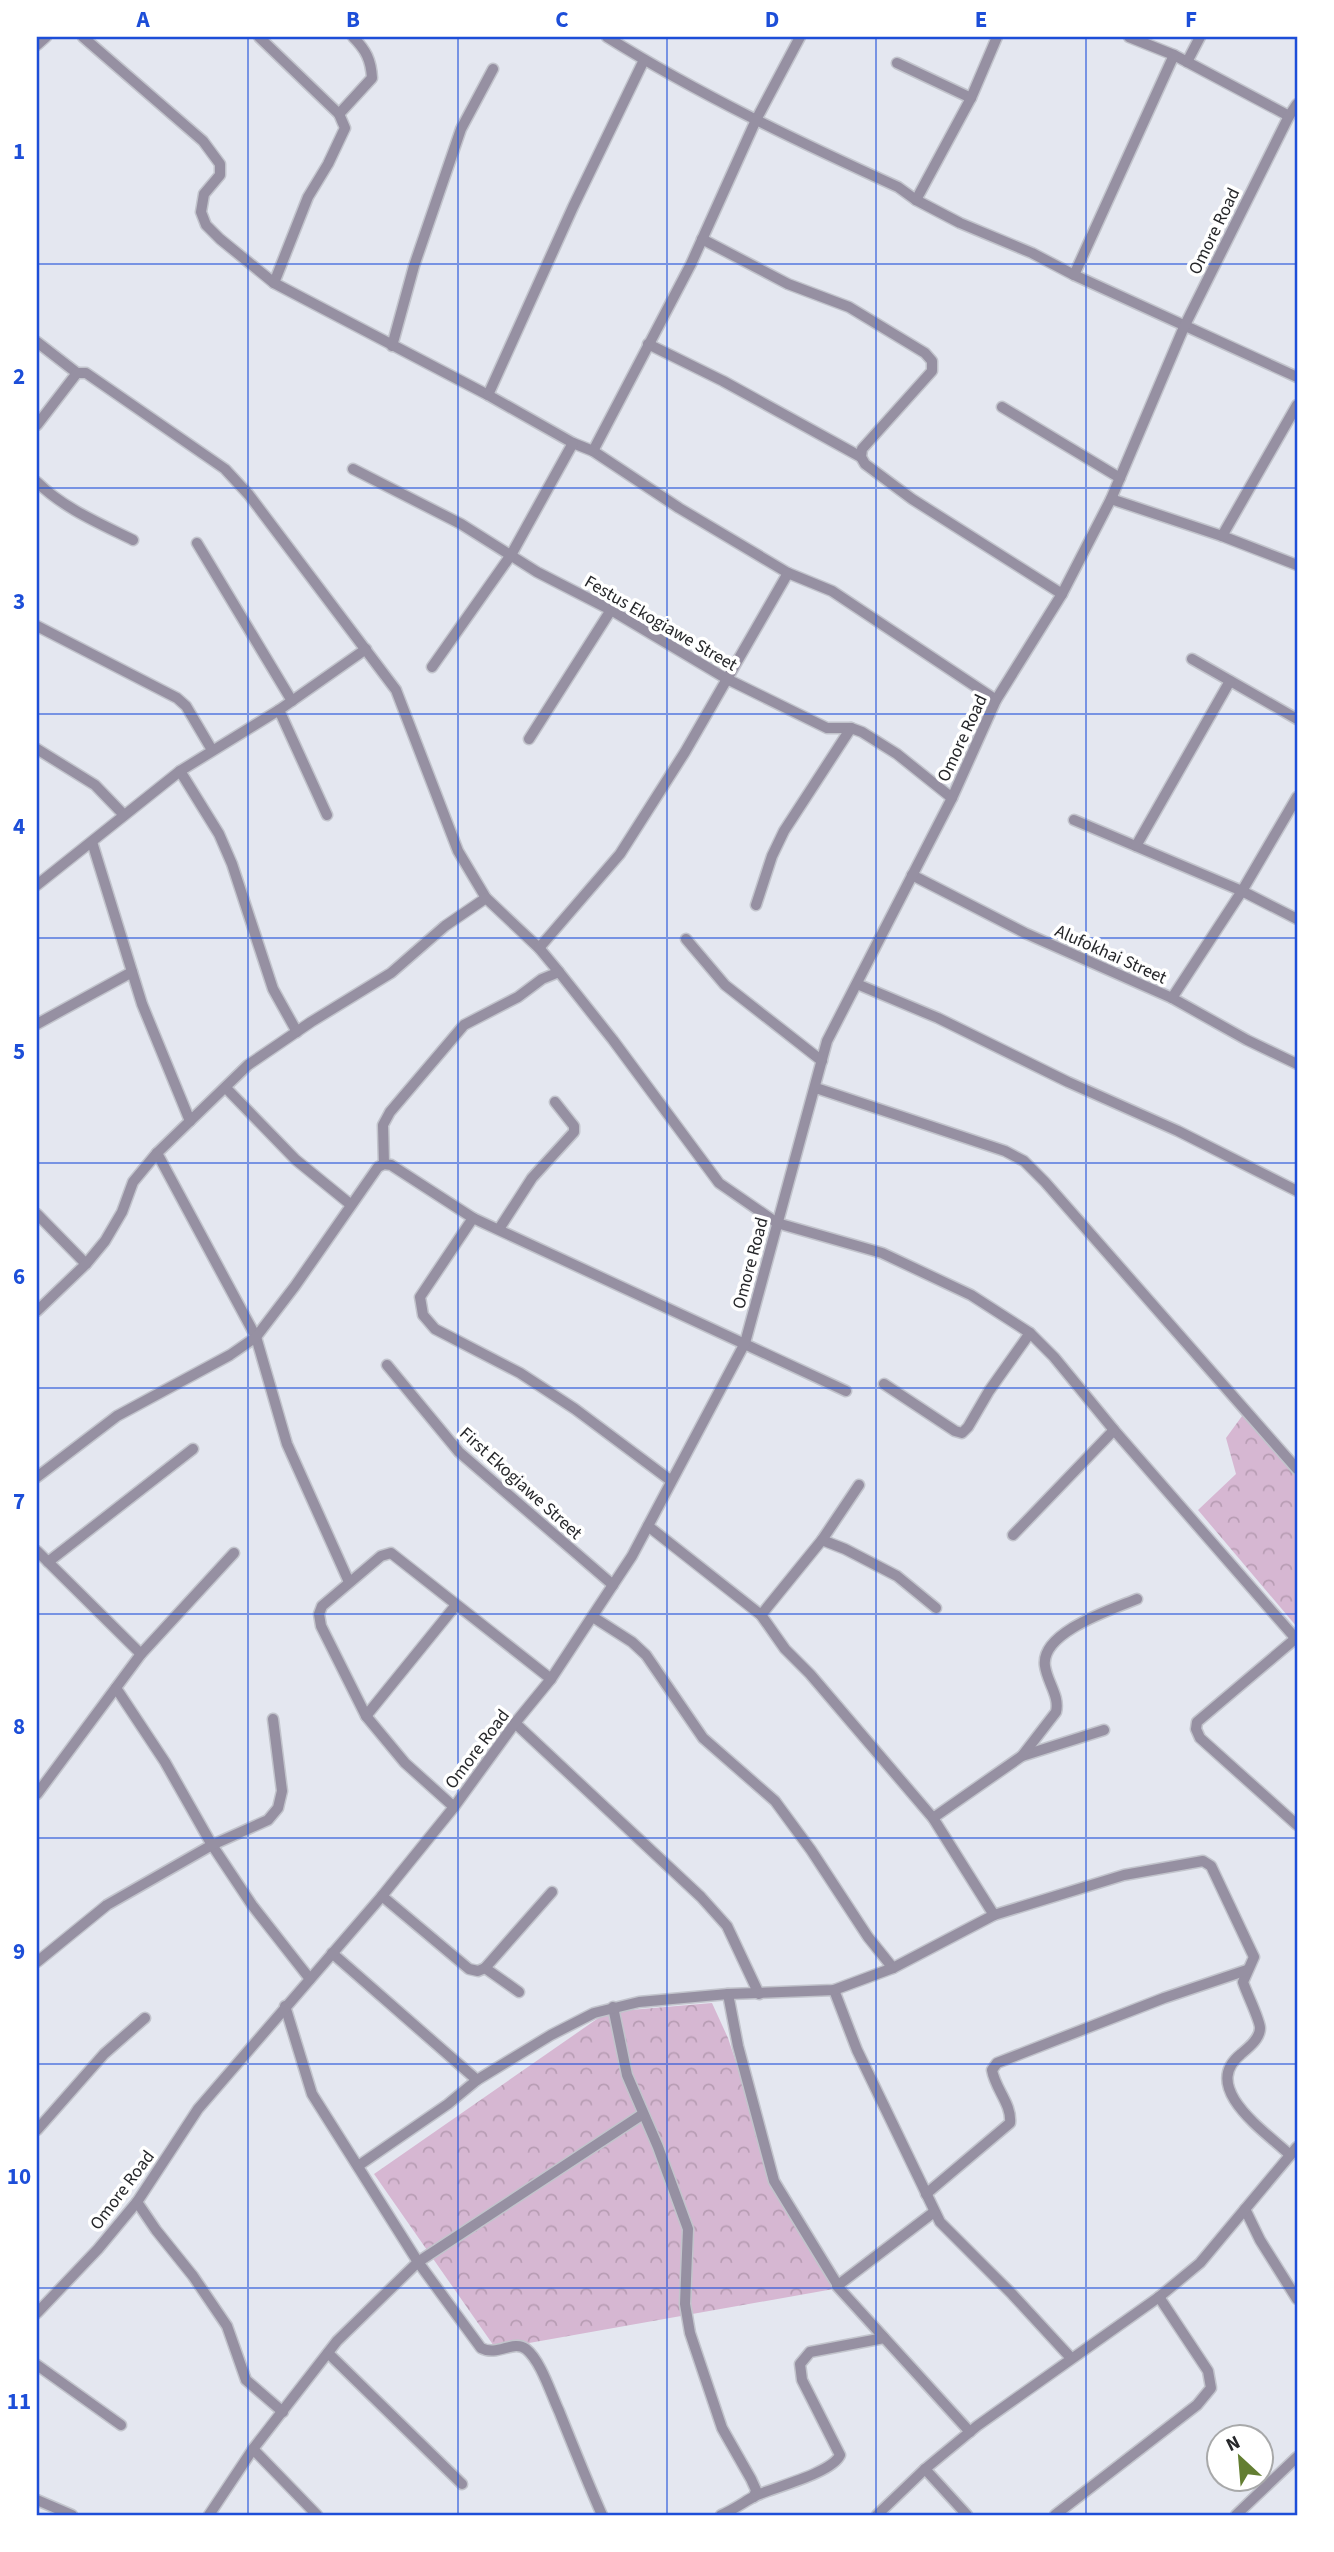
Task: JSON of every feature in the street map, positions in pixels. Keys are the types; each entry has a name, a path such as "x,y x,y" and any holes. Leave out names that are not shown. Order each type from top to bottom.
{"street":[{"path":"37,45 46,37"},
{"path":"83,37 203,141 220,164 220,175 204,194 201,212 206,225 274,284 488,395 573,443 593,451 679,508 788,573 832,591 996,700"},
{"path":"259,37 339,114 345,128 328,164 307,197 274,284"},
{"path":"339,114 372,78 371,62 354,37"},
{"path":"607,37 644,60 757,120 898,187 916,200 960,223 1032,253 1184,327 1297,377"},
{"path":"593,451 702,239 757,120 800,37"},
{"path":"916,200 971,98 997,37"},
{"path":"1129,37 1174,55 1289,116"},
{"path":"1187,62 1200,37"},
{"path":"1074,275 1174,55"},
{"path":"488,395 573,207 644,60"},
{"path":"897,63 971,98"},
{"path":"392,346 414,266 461,130 493,69"},
{"name":"Omore Road","path":"37,2313 98,2249 137,2202 198,2109 382,1896 454,1807 515,1723 551,1679 613,1586 648,1526 670,1480 745,1343 827,1041 952,798 996,700 1062,594 1111,499 1184,327 1297,104"},
{"path":"702,239 788,284 849,307 925,353 932,361 932,371 862,449 861,457"},
{"path":"37,342 77,373 86,373 225,469 249,495 396,690 458,851 486,898 539,948 559,972 719,1183 777,1223 882,1253 971,1294 1030,1333 1054,1357 1296,1640 1197,1721 1196,1729 1200,1738 1297,1825"},
{"path":"648,344 723,381 861,457 877,475 912,499 1062,594"},
{"path":"37,425 77,373"},
{"path":"1222,536 1297,405"},
{"path":"1002,407 1120,478"},
{"path":"432,667 511,555 573,443"},
{"name":"Festus Ekogiawe Street","path":"353,469 461,524 537,572 611,610 727,679 827,728 852,728 897,754 952,798"},
{"path":"37,482 74,509 133,540"},
{"path":"1111,499 1222,536 1297,565"},
{"path":"197,542 292,701"},
{"path":"539,948 620,854 685,752 788,573"},
{"path":"529,739 611,610"},
{"path":"37,626 177,698 186,706 212,750"},
{"path":"37,885 180,771 279,710 366,649"},
{"path":"1192,659 1297,719"},
{"path":"1136,846 1230,681"},
{"path":"279,710 327,815"},
{"path":"756,905 772,856 784,831 852,728"},
{"path":"37,749 96,785 124,815"},
{"path":"180,771 219,834 232,864 273,989 297,1032"},
{"path":"1172,998 1242,891 1297,796"},
{"path":"1074,820 1242,891 1297,919"},
{"path":"92,842 142,1004 190,1121"},
{"name":"Alufokhai Street","path":"912,875 1025,933 1172,998 1247,1040 1297,1064"},
{"path":"37,1311 86,1264 105,1241 122,1212 133,1182 157,1153 248,1065 391,973 445,926 486,898"},
{"path":"686,939 726,985 822,1061"},
{"path":"37,1024 132,972"},
{"path":"384,1164 383,1125 390,1112 464,1025 518,997 542,979 559,972"},
{"path":"857,984 939,1018 1068,1082 1178,1131 1297,1191"},
{"path":"226,1088 296,1160 350,1204"},
{"path":"816,1088 1005,1151 1024,1161 1297,1469"},
{"path":"499,1229 532,1178 575,1132 574,1126 555,1102"},
{"path":"157,1153 256,1337 287,1444 349,1582"},
{"path":"37,1477 117,1416 230,1355 256,1337 295,1286 350,1204 378,1167 384,1164 409,1174 472,1217 845,1391"},
{"path":"37,1214 86,1264"},
{"path":"472,1217 420,1297 423,1315 435,1329 520,1373 575,1409 670,1480"},
{"path":"884,1384 955,1432 962,1433 1030,1333"},
{"name":"First Ekogiawe Street","path":"387,1365 459,1452 613,1586"},
{"path":"1013,1535 1114,1430"},
{"path":"48,1562 193,1449"},
{"path":"761,1615 822,1540 859,1485"},
{"path":"648,1526 761,1615 785,1649 810,1674 933,1818 994,1915"},
{"path":"822,1540 897,1576 936,1608"},
{"path":"37,1551 141,1654"},
{"path":"37,1794 141,1654 234,1553"},
{"path":"454,1807 405,1763 366,1716 321,1626 319,1614 322,1606 381,1556 391,1553 551,1679"},
{"path":"1022,1756 1056,1712 1058,1704 1044,1664 1047,1651 1059,1637 1092,1617 1137,1600"},
{"path":"366,1716 456,1605"},
{"path":"593,1617 632,1642 646,1655 703,1738 775,1801 868,1937 893,1968"},
{"path":"116,1688 164,1762 212,1845 252,1905 310,1979"},
{"path":"37,1962 107,1905 212,1845 268,1821 278,1808 282,1791 273,1719"},
{"path":"515,1723 701,1897 727,1926 759,1994"},
{"path":"933,1818 1022,1756 1104,1730"},
{"path":"358,2166 448,2104 477,2080 594,2012 639,2002 728,1994 834,1990 893,1968 994,1915 1124,1874 1203,1861 1211,1866 1254,1957 1243,1982 1260,2029 1256,2039 1233,2060 1227,2072 1227,2086 1232,2099 1290,2155"},
{"path":"382,1896 469,1969 478,1971 485,1968 552,1892"},
{"path":"332,1953 477,2080"},
{"path":"485,1968 519,1992"},
{"path":"926,2194 1010,2123 1011,2115 993,2078 992,2070 998,2063 1164,1998 1247,1970"},
{"path":"834,1990 857,2050 934,2213 1071,2358"},
{"path":"728,1994 738,2046 774,2181 837,2284 970,2432"},
{"path":"285,2006 312,2094 418,2262 481,2348 488,2352 518,2346 525,2348 533,2357 547,2383 603,2515"},
{"path":"612,2007 628,2075 659,2147 688,2229 685,2304 690,2333 722,2428 751,2479 756,2490 754,2497"},
{"path":"37,2130 104,2054 145,2018"},
{"path":"209,2515 253,2449 337,2341 418,2262 643,2114"},
{"path":"877,2515 925,2469 970,2432 1158,2297 1200,2263 1297,2147"},
{"path":"137,2202 227,2326 246,2380 284,2412"},
{"path":"1245,2209 1260,2240 1297,2299"},
{"path":"837,2284 934,2213"},
{"path":"1055,2515 1197,2405 1211,2388 1208,2371 1158,2297"},
{"path":"721,2515 754,2497 834,2463 840,2455 802,2380 800,2364 803,2357 810,2352 826,2347 884,2338"},
{"path":"328,2353 462,2484"},
{"path":"37,2365 121,2425"},
{"path":"253,2449 317,2515"},
{"path":"1236,2515 1297,2457"},
{"path":"925,2469 967,2515"},
{"path":"37,2500 72,2515"}],"green space":[{"path":"1245,1412 1297,1472 1297,1627 1198,1510 1236,1474 1226,1438"},
{"path":"712,2003 728,2038 775,2179 839,2288 496,2349 374,2174 607,2012"}]}
